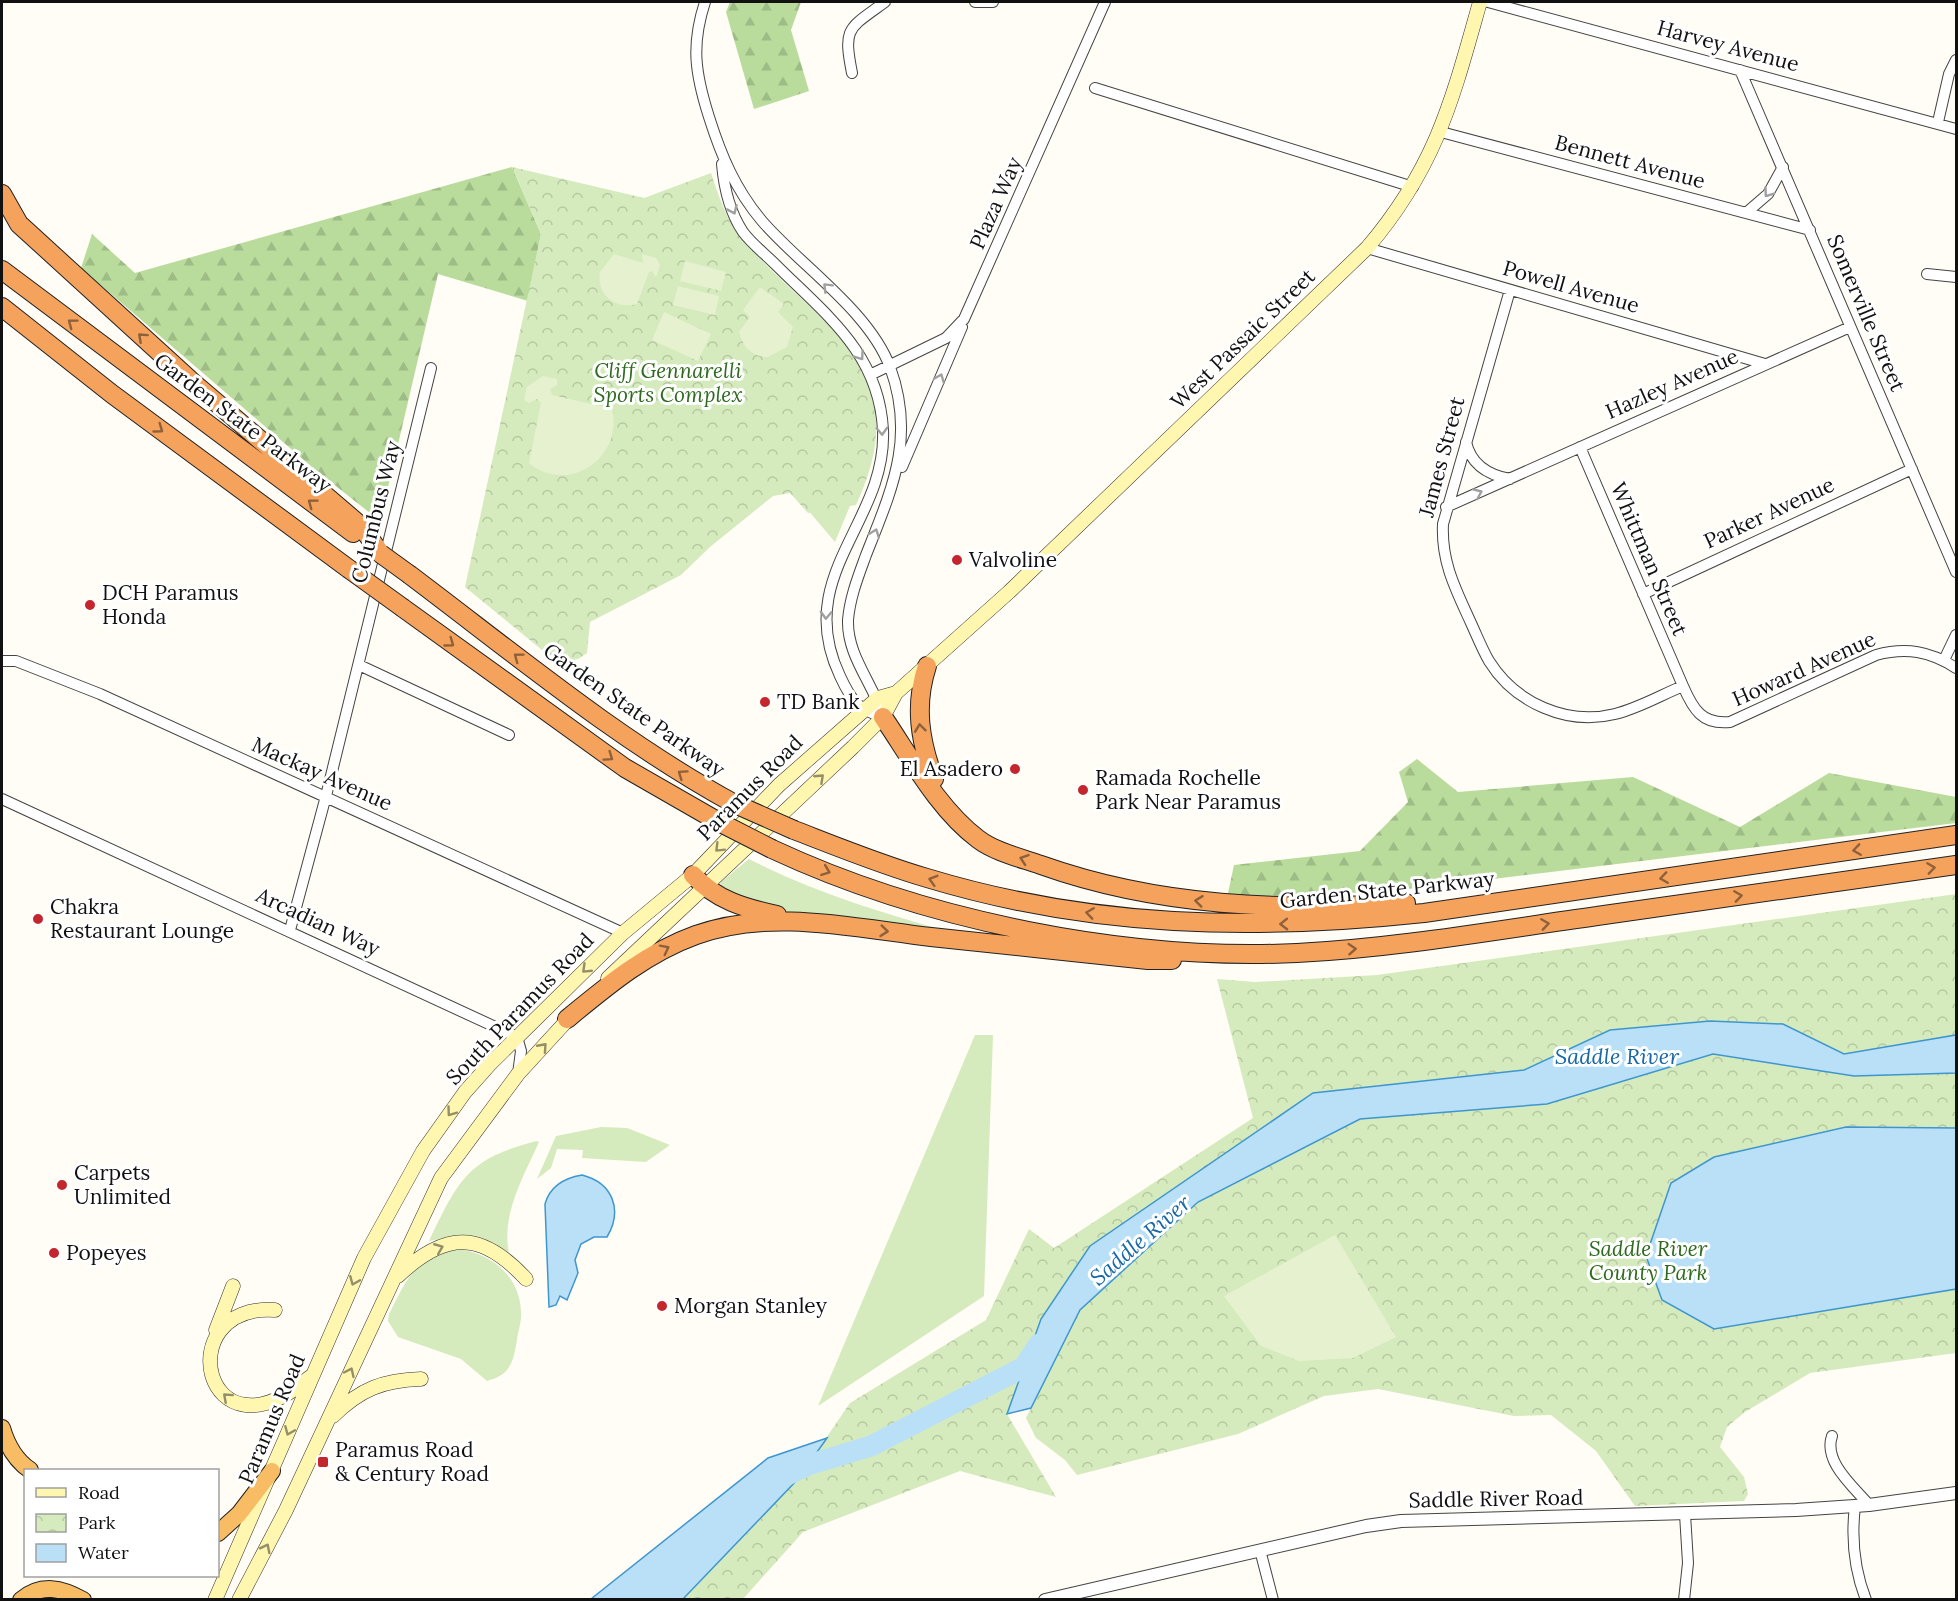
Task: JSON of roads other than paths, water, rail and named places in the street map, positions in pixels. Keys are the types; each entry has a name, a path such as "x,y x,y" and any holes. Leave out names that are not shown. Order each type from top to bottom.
{"highway":[{"path":"2,194 19,224 60,263 360,532"},
{"name":"Garden State Parkway","path":"2,270 360,532 381,554 687,778 733,803 869,859 989,895 1050,908 1174,923 1248,925 1362,920 1956,836"},
{"path":"2,308 112,394 624,768 772,849 860,884 982,921 1101,942 1165,949 1228,953 1293,953"},
{"path":"927,666 920,694 920,731 926,757 944,804"},
{"path":"883,717 960,824 980,841 1011,855 1066,874 1165,897 1254,906 1312,908 1551,894"},
{"path":"567,1020 641,962 698,935 727,926 761,922 826,925 1148,960 1224,959 1420,941 1956,865"},
{"path":"698,881 716,896 746,909 826,925"},
{"path":"2,1428 6,1443 21,1465 28,1469"},
{"path":"219,1532 238,1514 272,1471"},
{"path":"21,1599 43,1589 63,1589 83,1599"}],"main road":[{"name":"West Passaic Street","path":"948,648 1367,248 1413,187 1441,132 1480,2"},
{"name":"Paramus Road","path":"698,881 883,717 896,693 948,648"},
{"name":"Paramus Road","path":"698,881 779,785 878,698 896,693"},
{"name":"South Paramus Road","path":"337,1321 368,1250 423,1151 465,1092 517,1037 623,933 698,881"},
{"name":"South Paramus Road","path":"326,1424 441,1178 518,1074 698,881"},
{"path":"392,1282 416,1259 442,1246 464,1241 488,1247 507,1258 526,1279"},
{"path":"233,1286 213,1338 210,1356 218,1388 237,1405 261,1406 293,1392 314,1374"},
{"path":"213,1338 225,1324 240,1314 254,1309 275,1310"},
{"name":"Paramus Road","path":"215,1599 337,1321"},
{"path":"239,1599 326,1424 344,1406 373,1386 394,1379 421,1379"}],"street":[{"path":"705,2 698,25 696,62 700,90 721,154 734,183 762,220 874,337 889,366 903,421 902,450 892,489"},
{"path":"852,74 846,43 850,31 857,22 885,2"},
{"path":"975,2 993,2"},
{"name":"Plaza Way","path":"872,374 946,338 964,319 1105,2"},
{"name":"Harvey Avenue","path":"1488,2 1938,122 1956,129"},
{"path":"1938,122 1949,74 1956,60"},
{"name":"Somerville Street","path":"1740,70 1956,572"},
{"path":"1095,88 1413,187"},
{"name":"Bennett Avenue","path":"1441,132 1810,230"},
{"path":"721,154 724,187 731,208 744,233 846,337 872,374 880,401 883,431 881,462 872,491 841,556 825,614 831,658 843,683 862,711 883,717"},
{"path":"1746,213 1768,194 1783,166"},
{"name":"Powell Avenue","path":"1367,248 1765,364"},
{"path":"789,279 804,264"},
{"path":"1927,274 1956,277"},
{"name":"James Street","path":"1510,290 1446,507 1442,543 1450,579 1488,660 1512,689 1545,709 1564,715 1598,717 1634,707 1683,686"},
{"path":"883,717 878,698 858,664 848,624 850,602 855,583 892,489 973,302"},
{"name":"Hazley Avenue","path":"1446,507 1850,327"},
{"name":"Columbus Way","path":"290,930 359,665 431,368"},
{"path":"1466,441 1474,460 1484,471 1510,479"},
{"name":"Whittman Street","path":"1580,447 1683,686"},
{"name":"Parker Avenue","path":"1643,594 1911,469"},
{"path":"1944,660 1956,635"},
{"name":"Howard Avenue","path":"1683,686 1693,708 1701,716 1710,721 1730,723 1876,656 1906,650 1921,652 1944,660 1956,668"},
{"name":"Mackay Avenue","path":"2,660 16,661 100,694 623,933"},
{"path":"359,665 509,735"},
{"name":"Arcadian Way","path":"2,799 290,930 517,1037"},
{"path":"517,1037 521,1051 518,1074"},
{"path":"1832,1436 1829,1447 1838,1468 1869,1505"},
{"name":"Saddle River Road","path":"1046,1599 1366,1526 1401,1521 1685,1514 1855,1506 1956,1493"},
{"path":"1855,1506 1853,1543 1856,1566 1866,1599"},
{"path":"1684,1599 1688,1563 1685,1514"},
{"path":"1260,1550 1273,1599"}],"water":[{"name":"Saddle River","path":"1710,1021 1783,1024 1844,1054 1956,1035 1956,1073 1854,1076 1713,1054 1547,1104 1360,1119 1198,1202 1080,1310 1031,1408 1007,1414 1041,1319 1090,1246 1313,1093 1524,1070 1610,1030"},
{"path":"1846,1127 1956,1128 1956,1289 1714,1329 1662,1300 1646,1256 1671,1183 1714,1157"},
{"path":"582,1175 593,1179 608,1191 614,1208 612,1227 607,1237 594,1237 581,1244 575,1260 578,1273 567,1300 560,1296 556,1305 549,1307 545,1204 550,1192 559,1184 569,1178"},
{"path":"827,1438 798,1479 683,1599 591,1599 768,1458"}],"waterway":[{"name":"Saddle River","path":"783,1477 808,1465 871,1446 1024,1367 1039,1344"}],"place":[{"name":"Valvoline","path":"957,560"},
{"name":"DCH Paramus Honda","path":"90,605"},
{"name":"TD Bank","path":"765,702"},
{"name":"El Asadero","path":"1015,769"},
{"name":"Ramada Rochelle Park Near Paramus","path":"1083,790"},
{"name":"Chakra Restaurant Lounge","path":"38,919"},
{"name":"Carpets Unlimited","path":"62,1185"},
{"name":"Popeyes","path":"54,1253"},
{"name":"Morgan Stanley","path":"662,1306"},
{"name":"Paramus Road & Century Road","path":"323,1462"}],"park label":[{"name":"Cliff Gennarelli Sports Complex","path":"668,383"},
{"name":"Saddle River County Park","path":"1648,1261"}]}
